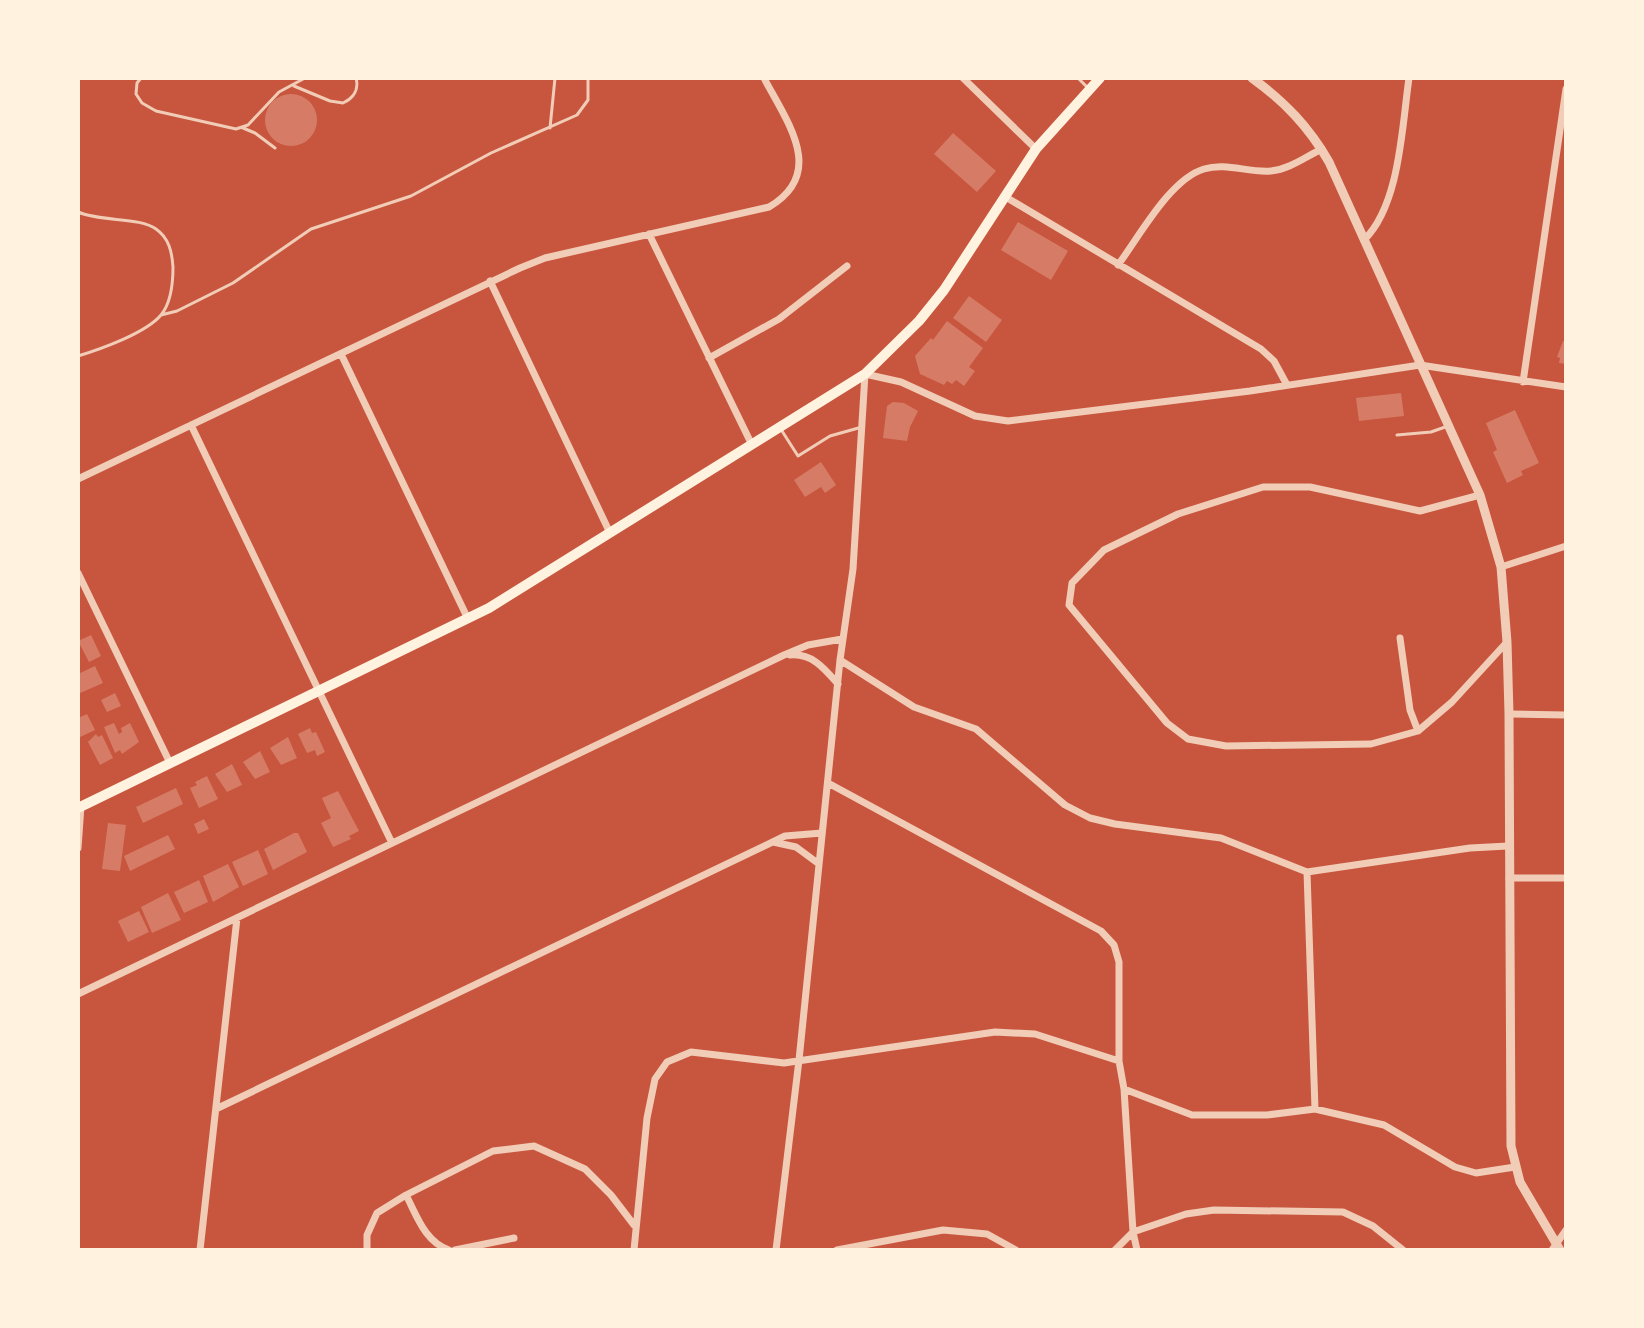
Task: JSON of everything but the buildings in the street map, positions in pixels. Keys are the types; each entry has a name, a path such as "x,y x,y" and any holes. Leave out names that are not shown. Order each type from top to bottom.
{"main road":[{"path":"80,807 468,619 865,374 919,321 944,290 1036,149 1100,78"}],"street":[{"path":"78,479 490,281 545,258 769,207 793,188 799,174 800,159 796,142 764,78"},
{"path":"963,78 1036,149"},
{"path":"1252,78 1291,110 1322,149 1480,495 1501,567 1509,714 1511,1146 1520,1182 1557,1247"},
{"path":"1364,240 1380,222 1389,200 1409,78"},
{"path":"1523,382 1566,89"},
{"path":"1118,265 1166,199 1191,175 1204,169 1222,167 1256,171 1282,169 1322,149"},
{"path":"1004,196 1261,349 1274,361 1287,385"},
{"path":"649,234 752,445"},
{"path":"709,358 779,319 847,266"},
{"path":"490,281 610,533"},
{"path":"341,354 468,619"},
{"path":"776,1250 799,1060 842,639 853,569 865,374 901,382 975,416 1008,421 1420,365 1566,387"},
{"path":"191,425 391,841"},
{"path":"1480,495 1420,511 1310,487 1263,487 1178,514 1104,550 1072,583 1069,605 1167,723 1188,739 1226,746 1371,744 1418,731 1452,702 1507,642"},
{"path":"1501,567 1566,546"},
{"path":"78,573 170,763"},
{"path":"1400,638 1410,710 1418,731"},
{"path":"78,994 391,841 784,655 808,645 842,639"},
{"path":"784,655 806,655 838,684"},
{"path":"840,660 914,707 976,729 1065,805 1090,818 1221,838 1307,872 1470,848 1508,846"},
{"path":"1509,714 1566,715"},
{"path":"828,783 1101,931 1114,945 1119,962 1119,1061 1137,1250"},
{"path":"78,848 80,807"},
{"path":"218,1108 785,836 822,833"},
{"path":"773,842 796,847 819,864"},
{"path":"1307,872 1315,1109"},
{"path":"1509,878 1566,878"},
{"path":"200,1250 237,918"},
{"path":"634,1250 655,1079 667,1062 691,1052 784,1063 995,1032 1035,1034 1119,1061"},
{"path":"1124,1089 1192,1115 1267,1115 1315,1109 1384,1125 1455,1167 1476,1173 1515,1167"},
{"path":"367,1250 367,1235 377,1213 493,1151 534,1146 585,1169 635,1225"},
{"path":"406,1195 428,1235 437,1246 449,1250"},
{"path":"1115,1250 1133,1232 1186,1214 1214,1210 1343,1212 1373,1226 1403,1250"},
{"path":"837,1250 943,1230 987,1234 1016,1250"},
{"path":"1557,1247 1566,1230"},
{"path":"455,1250 514,1238"}],"lane":[{"path":"141,78 136,94 148,107 214,125 243,128 275,148"},
{"path":"243,128 272,98 305,78"},
{"path":"290,86 343,103 354,95 358,87 356,78"},
{"path":"550,128 555,78"},
{"path":"78,356 140,330 161,315 177,311 233,283 311,229 411,196 491,153 577,115 584,108 590,93 588,78"},
{"path":"1078,78 1089,89"},
{"path":"78,212 97,219 141,223 159,231 170,246 173,260 171,291 161,315"},
{"path":"1397,435 1431,432 1449,425"},
{"path":"780,428 798,456 830,436 863,426"}]}
